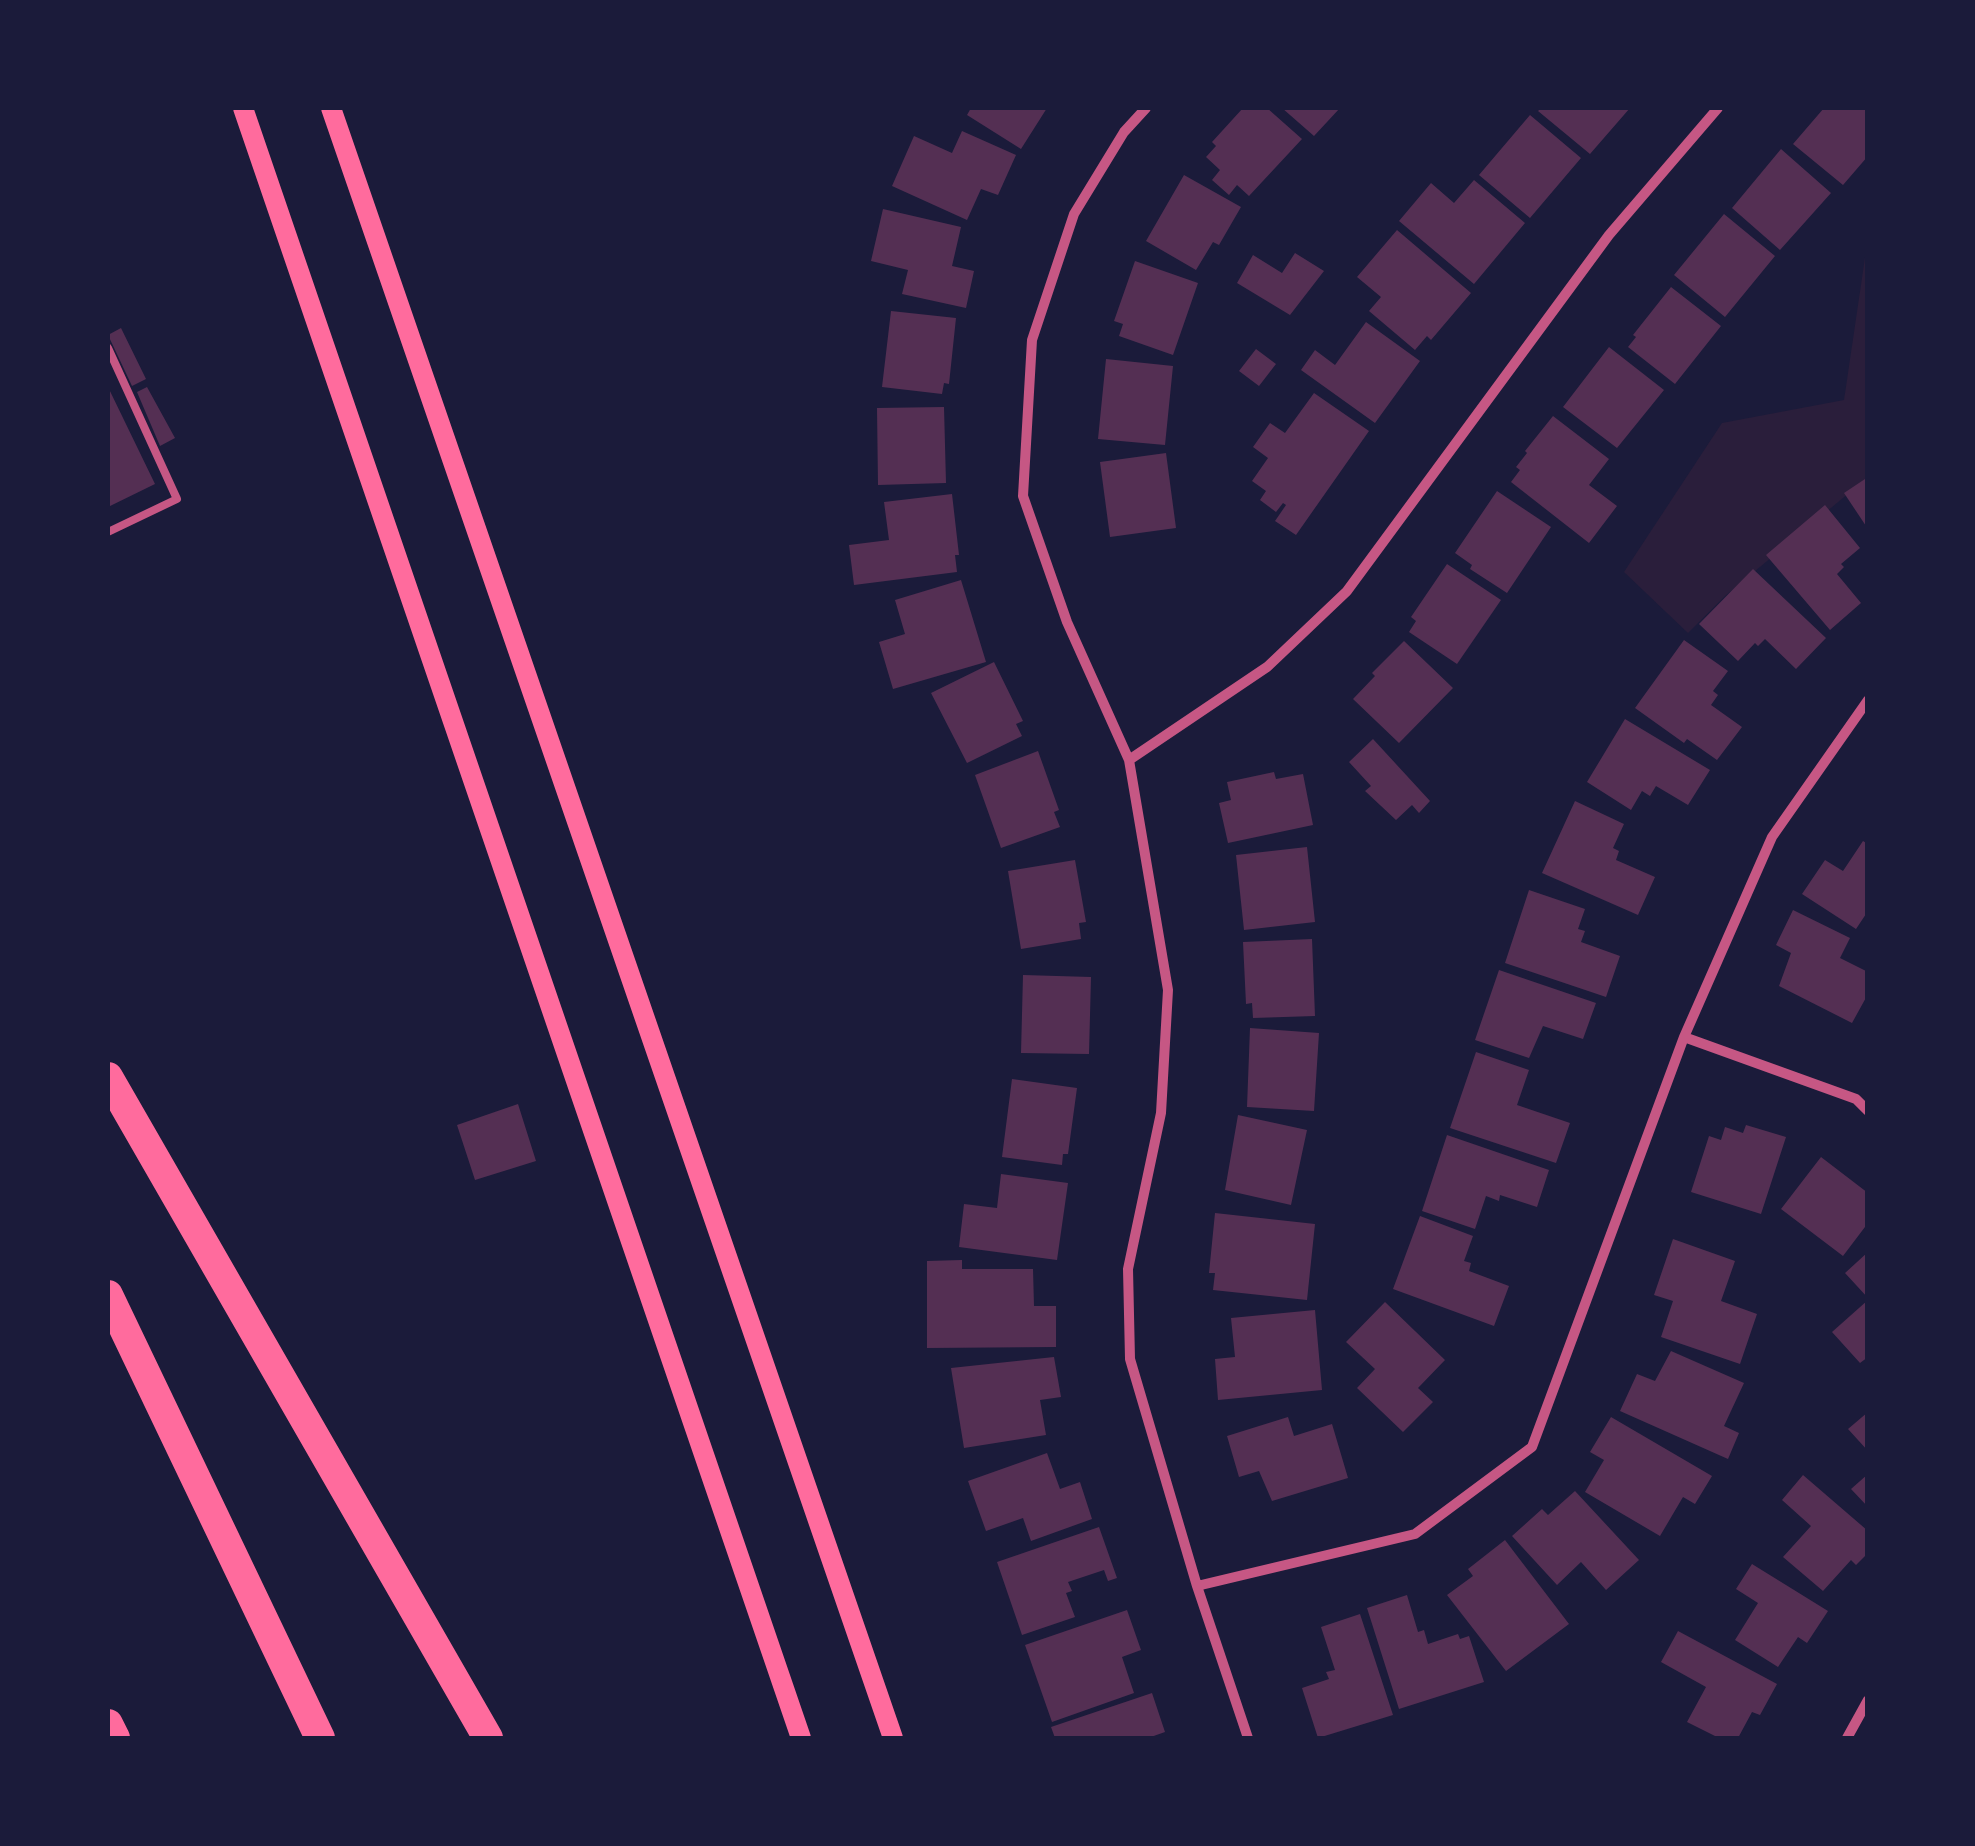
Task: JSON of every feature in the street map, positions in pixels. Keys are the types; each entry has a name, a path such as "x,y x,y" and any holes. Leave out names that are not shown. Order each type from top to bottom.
{"highway":[{"path":"108,1077 488,1738"},
{"path":"108,1295 320,1738"},
{"path":"108,1724 115,1738"}],"main road":[{"path":"243,108 802,1738"},
{"path":"331,108 893,1738"}],"street":[{"path":"1146,108 1124,132 1074,214 1032,340 1024,496 1067,622 1128,760 1168,990 1161,1112 1128,1270 1130,1359 1248,1738"},
{"path":"1128,760 1267,667 1347,592 1609,235 1718,108"},
{"path":"1198,1586 1415,1534 1532,1447 1684,1037 1772,838 1868,700"},
{"path":"1684,1037 1856,1099 1868,1111"},
{"path":"1848,1738 1868,1700"}],"lane":[{"path":"108,348 176,499 108,532"}],"shaded area":[{"path":"1867,244 1867,478 1725,596 1688,633 1624,572 1722,423 1844,400"}],"building":[{"path":"971,108 1047,108 1021,149 967,115"},
{"path":"1243,108 1267,108 1302,139 1249,196 1237,185 1229,195 1212,180 1220,170 1206,157 1216,146 1212,142"},
{"path":"1282,108 1340,108 1314,136"},
{"path":"1630,108 1590,154 1538,111"},
{"path":"1824,108 1868,108 1868,156 1843,185 1793,144"},
{"path":"1530,115 1581,158 1530,218 1479,175"},
{"path":"962,131 1016,155 998,195 981,189 967,220 892,186 914,136 952,153"},
{"path":"1781,149 1831,193 1780,250 1732,208"},
{"path":"1184,175 1241,207 1219,245 1213,242 1196,270 1146,241"},
{"path":"1474,180 1525,223 1474,284 1399,221 1431,183 1454,203"},
{"path":"883,209 961,227 952,266 974,271 966,308 902,294 908,270 871,261"},
{"path":"1724,214 1775,256 1725,317 1674,275"},
{"path":"1397,230 1471,293 1431,340 1427,336 1415,350 1369,311 1381,297 1357,277"},
{"path":"1295,253 1324,271 1290,315 1237,283 1253,255 1282,273"},
{"path":"1135,261 1198,283 1173,355 1119,336 1123,324 1114,321"},
{"path":"1671,287 1721,326 1675,384 1628,347"},
{"path":"891,311 956,318 949,384 944,383 942,394 882,387"},
{"path":"1366,322 1420,361 1375,423 1301,370 1315,350 1335,365"},
{"path":"121,328 146,379 132,386 108,335"},
{"path":"1609,347 1664,390 1617,448 1563,407"},
{"path":"1256,349 1276,364 1259,386 1239,371"},
{"path":"1106,359 1173,366 1165,445 1098,439"},
{"path":"108,387 155,484 108,507"},
{"path":"147,387 175,438 160,446 137,392"},
{"path":"1314,393 1369,431 1296,535 1275,521 1286,505 1283,503 1276,512 1260,500 1266,491 1252,481 1268,458 1253,447 1270,423 1285,433"},
{"path":"944,407 946,483 878,485 877,408"},
{"path":"1553,416 1609,459 1589,485 1617,506 1589,543 1511,482 1520,470 1516,467 1525,451"},
{"path":"1166,453 1176,528 1110,537 1100,462"},
{"path":"1868,477 1868,529 1844,493"},
{"path":"1497,491 1551,527 1507,593 1470,569 1472,565 1455,553"},
{"path":"952,494 959,555 955,555 957,572 854,585 849,545 889,540 884,502"},
{"path":"1825,505 1860,548 1841,564 1844,567 1837,574 1861,603 1830,630 1766,555"},
{"path":"1447,564 1501,600 1457,664 1409,632 1416,621 1411,617"},
{"path":"1753,569 1826,638 1796,669 1765,639 1758,646 1755,643 1738,661 1699,624"},
{"path":"961,580 986,662 893,689 879,642 905,634 895,600"},
{"path":"1684,640 1728,671 1713,691 1718,695 1711,705 1742,727 1717,760 1687,739 1684,743 1635,708"},
{"path":"1404,641 1453,688 1399,743 1353,699"},
{"path":"994,662 1023,721 1016,724 1022,736 967,763 931,693"},
{"path":"1625,719 1710,770 1688,805 1656,786 1650,796 1642,791 1631,810 1587,782"},
{"path":"1373,739 1430,801 1419,813 1412,805 1396,820 1365,791 1371,786 1349,762"},
{"path":"1038,751 1059,810 1054,812 1060,827 1001,848 975,775"},
{"path":"1274,772 1276,779 1303,774 1313,825 1228,843 1219,803 1231,800 1227,782"},
{"path":"1575,801 1624,824 1613,848 1619,851 1616,860 1655,877 1638,915 1542,873"},
{"path":"1863,841 1868,844 1868,911 1856,929 1802,894 1825,860 1843,871"},
{"path":"1307,847 1315,922 1244,930 1236,855"},
{"path":"1075,860 1086,922 1079,923 1081,939 1021,949 1008,871"},
{"path":"1529,890 1585,909 1578,929 1585,931 1581,942 1620,956 1606,997 1505,963"},
{"path":"1793,910 1850,938 1840,958 1868,972 1868,994 1852,1023 1779,986 1791,953 1776,945"},
{"path":"1312,939 1315,1016 1253,1018 1252,1003 1246,1004 1243,942"},
{"path":"1499,970 1596,1003 1583,1039 1543,1026 1529,1058 1475,1040"},
{"path":"1023,975 1091,977 1089,1054 1021,1053"},
{"path":"1250,1028 1319,1033 1314,1111 1247,1107"},
{"path":"1476,1052 1529,1070 1517,1105 1570,1123 1556,1163 1450,1128"},
{"path":"1012,1079 1077,1088 1068,1154 1063,1154 1062,1165 1002,1157"},
{"path":"518,1104 536,1161 475,1180 457,1125"},
{"path":"1238,1115 1307,1130 1291,1205 1225,1190"},
{"path":"1746,1125 1786,1137 1761,1214 1691,1192 1709,1136 1721,1140 1725,1127 1743,1133"},
{"path":"1447,1135 1549,1170 1537,1207 1500,1195 1499,1201 1486,1196 1475,1229 1422,1211"},
{"path":"1821,1157 1868,1193 1868,1223 1843,1256 1781,1209"},
{"path":"1001,1174 1068,1183 1057,1260 959,1247 964,1204 997,1208"},
{"path":"1215,1213 1315,1224 1307,1300 1213,1290 1215,1273 1209,1273"},
{"path":"1420,1216 1473,1236 1464,1261 1471,1263 1469,1271 1509,1286 1494,1326 1393,1289"},
{"path":"1673,1239 1735,1261 1721,1301 1757,1314 1740,1364 1661,1337 1673,1301 1654,1295"},
{"path":"1868,1252 1868,1298 1845,1273"},
{"path":"962,1260 962,1269 1033,1269 1034,1306 1056,1306 1056,1347 927,1348 927,1261"},
{"path":"1868,1300 1868,1357 1860,1363 1832,1332"},
{"path":"1385,1302 1445,1360 1418,1388 1433,1402 1403,1432 1357,1388 1375,1369 1346,1342"},
{"path":"1315,1310 1322,1390 1218,1400 1215,1359 1235,1357 1231,1318"},
{"path":"1671,1351 1744,1383 1724,1426 1739,1433 1728,1459 1620,1411 1637,1374 1655,1381"},
{"path":"1054,1357 1061,1397 1040,1400 1046,1435 964,1448 951,1368"},
{"path":"1868,1412 1868,1451 1848,1429"},
{"path":"1288,1417 1294,1436 1332,1424 1348,1478 1272,1501 1259,1471 1239,1477 1227,1436"},
{"path":"1611,1417 1712,1476 1695,1504 1683,1497 1660,1536 1585,1492 1604,1460 1590,1452"},
{"path":"1047,1453 1060,1489 1080,1482 1092,1519 1031,1541 1023,1518 986,1531 968,1481"},
{"path":"1868,1474 1868,1507 1851,1489"},
{"path":"1803,1475 1868,1531 1868,1553 1856,1565 1851,1560 1823,1591 1783,1557 1811,1526 1782,1500"},
{"path":"1575,1491 1639,1560 1606,1590 1581,1562 1557,1585 1512,1536 1542,1509 1548,1515"},
{"path":"1099,1527 1117,1578 1108,1581 1104,1570 1068,1582 1072,1591 1066,1593 1075,1617 1022,1635 997,1562"},
{"path":"1505,1540 1569,1624 1506,1671 1447,1595 1473,1576 1468,1569"},
{"path":"1752,1564 1828,1611 1807,1643 1798,1637 1778,1667 1735,1640 1758,1603 1736,1589"},
{"path":"1407,1595 1418,1632 1424,1630 1428,1644 1458,1634 1460,1639 1469,1636 1484,1682 1399,1709 1367,1608"},
{"path":"1127,1610 1141,1650 1122,1657 1134,1693 1052,1722 1025,1645"},
{"path":"1360,1614 1393,1715 1318,1738 1302,1688 1329,1679 1326,1672 1335,1670 1321,1627"},
{"path":"1678,1631 1777,1684 1760,1715 1752,1712 1738,1738 1719,1738 1687,1722 1706,1687 1661,1662"},
{"path":"1152,1693 1165,1732 1148,1738 1055,1738 1051,1727"}]}
